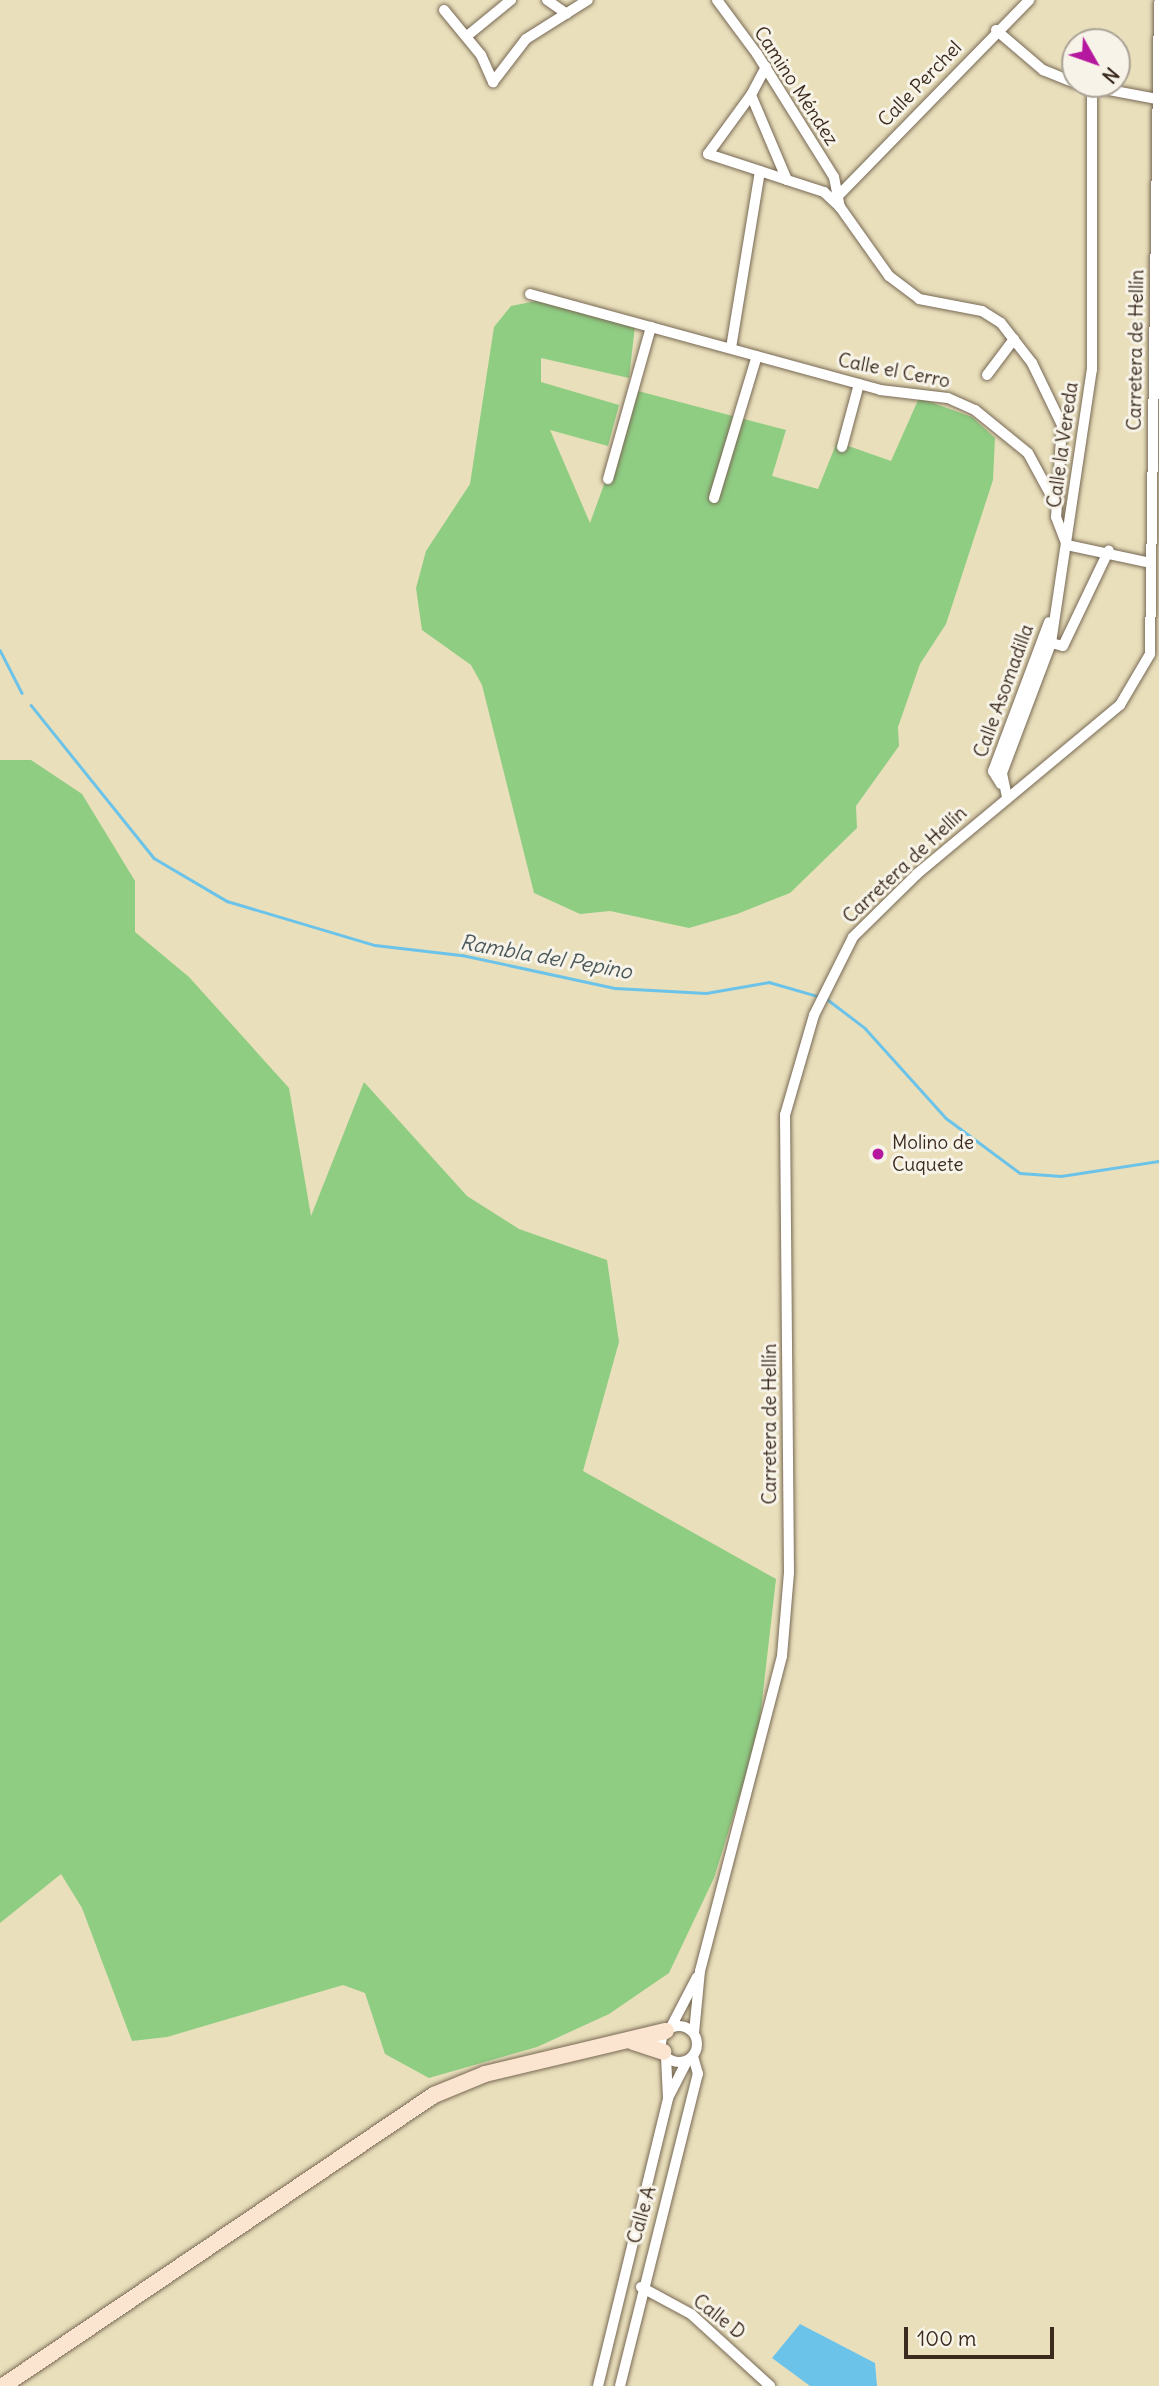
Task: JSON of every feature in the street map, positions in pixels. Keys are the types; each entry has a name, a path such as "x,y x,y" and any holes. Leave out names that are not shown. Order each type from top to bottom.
{"street":[{"path":"467,36 510,0"},
{"path":"547,0 567,14"},
{"path":"444,10 467,36 493,82 512,51 588,0"},
{"name":"Camino Méndez","path":"717,0 766,67 840,194"},
{"name":"Calle Perchel","path":"840,194 996,30 1029,0"},
{"name":"Carretera de Hellín","path":"598,2386 668,2098 690,2058 700,1972 782,1656 789,1573 785,1115 814,1015 827,983 853,937 1007,797 1120,705 1154,651 1150,563 1155,450 1159,3"},
{"path":"996,30 1043,70 1061,77"},
{"path":"766,67 751,95 708,154 824,192 840,207 904,290 935,304 982,311 1014,339 1062,425 1057,510 1067,545 1109,550 1150,563"},
{"path":"1131,92 1157,99"},
{"path":"751,95 787,180"},
{"name":"Calle la Vereda","path":"1001,784 1051,643 1092,370 1086,98"},
{"path":"731,348 761,171"},
{"path":"840,194 840,207"},
{"name":"Calle el Cerro","path":"530,294 859,384 948,398 975,410 1036,463 1057,510"},
{"path":"608,480 650,327"},
{"path":"987,375 1014,339"},
{"path":"714,498 757,356"},
{"path":"842,447 859,384"},
{"name":"Calle Asomadilla","path":"1051,643 1063,646 1109,550"},
{"name":"Calle Asomadilla","path":"1001,784 993,771 1054,609"},
{"path":"1001,784 1007,797"},
{"name":"Carretera de Hellín","path":"668,2098 664,2054 669,2029 700,1972"},
{"path":"3,2386 434,2095 485,2074 631,2042 669,2029 694,2033"},
{"path":"631,2042 664,2054 690,2058"},
{"name":"Calle A","path":"620,2386 640,2287 699,2068 690,2058"},
{"name":"Calle D","path":"640,2287 691,2314 770,2384"}],"green space":[{"path":"536,301 635,326 629,378 541,358 541,382 619,405 608,446 550,430 590,523 638,391 786,430 772,476 818,489 837,442 891,461 919,398 972,417 995,438 993,480 946,624 920,664 898,727 899,746 856,806 857,828 790,893 737,914 689,928 610,911 580,914 534,893 482,685 471,665 422,630 416,588 426,551 470,484 494,327 511,306"},
{"path":"0,760 31,760 82,794 135,881 135,932 189,977 289,1088 311,1216 364,1082 467,1196 519,1229 607,1260 619,1342 583,1471 776,1579 758,1736 714,1878 669,1973 609,2014 537,2047 429,2078 385,2054 365,1993 343,1985 167,2037 132,2041 82,1908 61,1874 0,1923"}],"water":[{"path":"800,2324 875,2363 877,2386 810,2386 772,2358"}],"waterway":[{"name":"Rambla del Pepino","path":"0,650 22,693"},
{"name":"Rambla del Pepino","path":"31,705 154,858 227,901 375,945 462,955 615,988 706,993 769,982 821,997"},
{"name":"Rambla del Pepino","path":"827,999 865,1028 946,1118 1020,1173 1061,1176 1159,1161"}],"place":[{"name":"Molino de Cuquete","path":"878,1154"}]}
